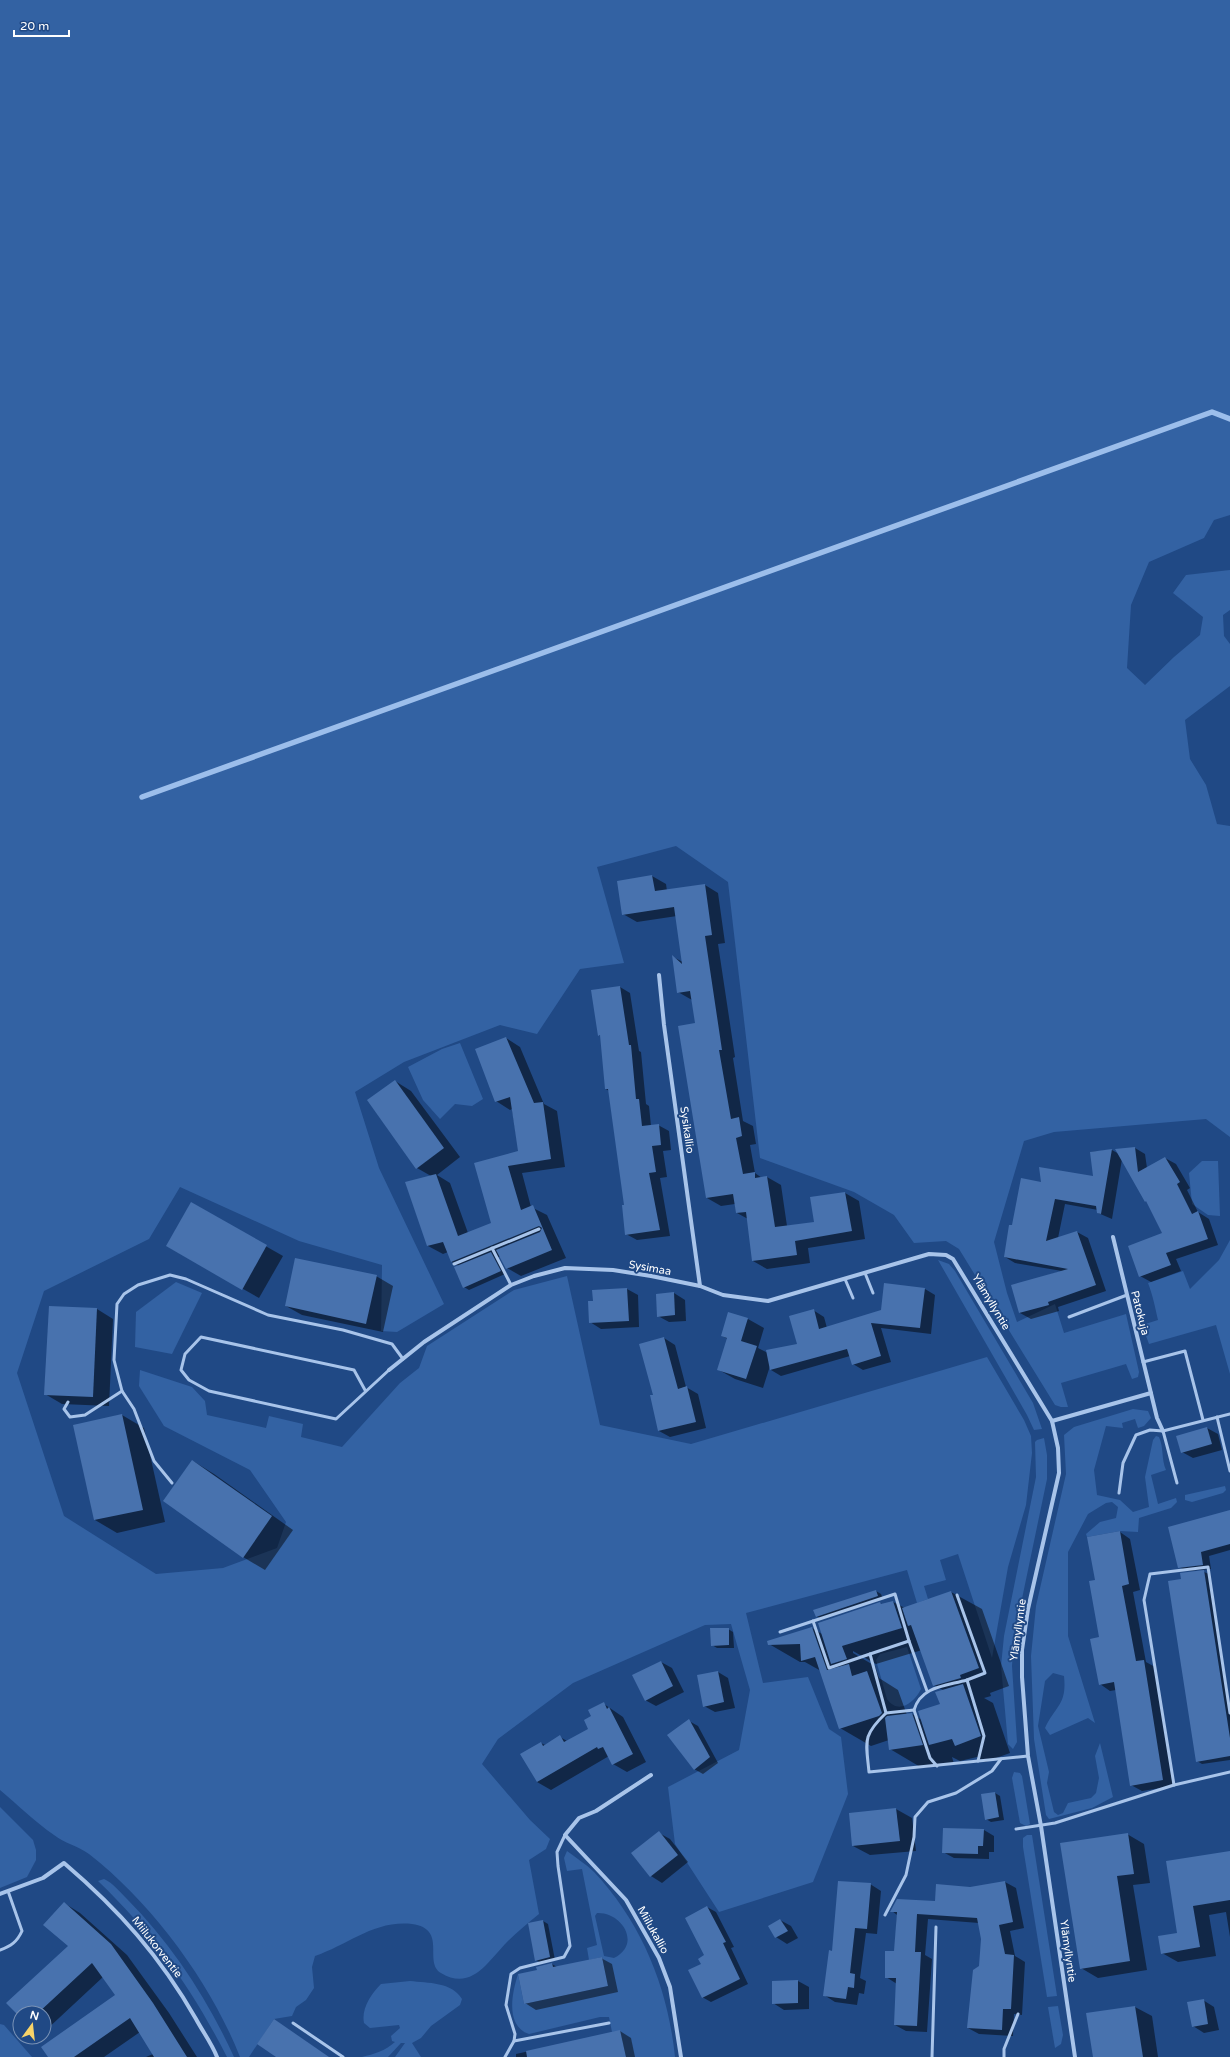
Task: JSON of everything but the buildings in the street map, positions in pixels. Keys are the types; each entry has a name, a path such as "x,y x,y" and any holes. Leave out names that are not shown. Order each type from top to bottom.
{"street":[{"name":"Sysikallio","path":"659,975 664,1025 700,1286"},
{"name":"Patokuja","path":"1113,1237 1157,1418 1163,1430"},
{"name":"Sysimaa","path":"389,1370 424,1342 511,1285 534,1276 565,1268 613,1270 700,1286 723,1295 768,1301 929,1254"},
{"name":"Ylämyllyntie","path":"929,1254 946,1254 958,1265 1052,1421 1058,1448 1059,1474 1028,1609 1021,1665 1028,1756 1041,1826 1075,2057"},
{"path":"1052,1421 1151,1393"},
{"path":"565,1834 579,1818 596,1811 651,1775"},
{"name":"Miilukallio","path":"565,1834 626,1900 659,1958 670,1987 681,2057"},
{"name":"Miilukorventie","path":"8,1891 43,1878 64,1863 119,1913 146,1944 178,1987 217,2057"},
{"path":"0,1894 8,1891"}],"lane":[{"path":"454,1264 539,1229"},
{"path":"492,1248 511,1285"},
{"path":"865,1273 873,1292"},
{"path":"172,1483 154,1461 134,1409 122,1391 114,1360 117,1304 124,1294 138,1284 170,1275 186,1279 268,1315 343,1330 392,1344 403,1359"},
{"path":"845,1279 853,1298"},
{"path":"1069,1317 1127,1295"},
{"path":"365,1390 354,1370 201,1337 185,1354 181,1370 189,1380 210,1391 336,1419 365,1390 389,1370"},
{"path":"1143,1362 1184,1351 1203,1420"},
{"path":"68,1402 64,1409 70,1417 85,1415 122,1391"},
{"path":"1119,1493 1123,1463 1136,1435 1150,1430 1163,1430 1230,1414"},
{"path":"1217,1417 1230,1471"},
{"path":"1163,1430 1177,1483"},
{"path":"1174,1785 1144,1600 1150,1574 1208,1567 1230,1713"},
{"path":"780,1632 895,1594 909,1641 927,1691"},
{"path":"937,1766 930,1758 914,1710 917,1700 927,1691 967,1680 985,1673 957,1595"},
{"path":"813,1621 829,1668 909,1641"},
{"path":"870,1654 886,1713"},
{"path":"967,1680 984,1736 978,1761"},
{"path":"914,1710 886,1713 871,1727 866,1740 869,1772 1028,1756"},
{"path":"885,1915 906,1875 914,1837 915,1817 928,1802 956,1793 992,1771 1001,1759"},
{"path":"1016,1829 1041,1826 1174,1785 1230,1772"},
{"path":"505,2057 514,2041 515,2034 506,2006 511,1974 520,1968 564,1957 570,1946 557,1852 565,1834"},
{"path":"0,1950 9,1947 18,1940 22,1931 8,1891"},
{"path":"932,2057 936,1927"},
{"path":"1004,2057 1004,2049 1018,2014"},
{"path":"293,2023 343,2057"},
{"path":"514,2041 609,2023"}],"shaded area":[{"path":"0,0 1230,0 1230,515 1214,520 1204,538 1149,562 1131,605 1127,668 1145,685 1174,657 1200,635 1203,617 1173,593 1186,575 1230,570 1230,610 1223,615 1224,636 1230,644 1230,686 1185,720 1190,759 1206,785 1217,824 1230,826 1230,1137 1206,1119 1054,1132 1024,1141 994,1242 1007,1293 1017,1322 1055,1304 1064,1333 1126,1314 1139,1372 1138,1377 1132,1379 1126,1364 1061,1383 1068,1407 1055,1405 959,1249 946,1241 914,1243 894,1215 854,1192 760,1158 728,882 676,846 597,867 624,963 580,969 537,1034 500,1025 404,1062 355,1092 379,1168 444,1304 397,1332 381,1331 382,1265 299,1241 180,1187 149,1239 44,1291 17,1373 64,1516 156,1574 223,1568 277,1548 286,1522 250,1470 164,1426 139,1386 140,1370 192,1387 205,1401 207,1415 266,1428 269,1416 303,1424 301,1437 342,1447 400,1383 419,1368 427,1346 514,1290 567,1276 600,1425 691,1444 987,1357 1024,1420 1031,1436 1032,1453 1026,1505 1008,1567 992,1658 958,1554 940,1560 946,1580 924,1586 928,1599 917,1603 907,1570 746,1613 763,1683 808,1677 829,1729 841,1737 848,1794 813,1882 719,1912 675,1844 668,1787 739,1750 750,1690 731,1624 705,1625 573,1683 498,1739 482,1764 530,1820 550,1839 546,1849 529,1860 539,1914 511,1938 486,1965 471,1976 462,1979 452,1978 441,1973 436,1968 432,1939 429,1932 423,1927 412,1924 398,1924 373,1929 315,1956 312,1967 314,1988 306,2000 296,2007 292,2016 274,2019 249,2057 240,2057 228,2029 196,1973 157,1920 135,1896 89,1854 58,1838 33,1819 0,1790"},
{"path":"460,1043 483,1099 472,1106 455,1104 440,1119 423,1100 408,1067 442,1049"},
{"path":"1202,1161 1218,1161 1220,1216 1208,1215 1192,1204 1189,1173"},
{"path":"1230,1240 1230,1374 1216,1325 1149,1344 1142,1325 1158,1320 1148,1283 1183,1271 1190,1289 1219,1260"},
{"path":"938,1260 949,1264 955,1271 1033,1403 1042,1429 1034,1430 1027,1415"},
{"path":"176,1282 202,1293 172,1354 135,1347 136,1312"},
{"path":"1133,1409 1148,1411 1151,1418 1144,1426 1138,1428 1135,1419 1122,1423 1123,1428 1106,1426 1094,1470 1097,1495 1120,1500 1133,1512 1149,1507 1145,1477 1153,1440 1156,1436 1159,1437 1161,1441 1166,1470 1151,1475 1158,1504 1176,1498 1177,1502 1171,1508 1139,1518 1138,1532 1120,1531 1087,1537 1086,1534 1100,1522 1116,1518 1118,1507 1112,1502 1106,1503 1088,1514 1068,1552 1068,1636 1095,1723 1088,1718 1050,1735 1045,1728 1062,1699 1064,1693 1064,1676 1053,1673 1045,1681 1038,1726 1049,1772 1047,1783 1054,1812 1058,1815 1063,1813 1068,1803 1091,1798 1096,1793 1099,1778 1095,1756 1100,1743 1113,1797 1092,1808 1049,1819 1046,1815 1034,1739 1031,1656 1036,1606 1066,1474 1064,1435 1074,1427"},
{"path":"1044,1438 1047,1455 1047,1479 1014,1637 1012,1666 1017,1742 1013,1749 1008,1744 1001,1666 1004,1636 1036,1477 1035,1442"},
{"path":"1225,1486 1226,1490 1223,1493 1192,1502 1185,1500 1185,1495"},
{"path":"907,1647 921,1689 910,1703 901,1707 891,1704 887,1699 876,1660 880,1654"},
{"path":"1014,1772 1020,1773 1022,1776 1030,1824 1026,1826 1020,1823 1012,1778"},
{"path":"0,1807 33,1840 36,1850 36,1860 27,1877 0,1888"},
{"path":"1027,1835 1032,1835 1057,1996 1047,1997 1023,1847 1023,1838"},
{"path":"567,1851 594,1872 626,1913 639,1935 659,1982 666,2006 675,2057 626,2057 620,2031 612,2032 609,2017 600,2017 529,2034 521,2030 516,2024 513,2017 512,2008 518,1974 524,2004 608,1986 602,1957 589,1960 587,1948 597,1945 582,1869 567,1871 564,1858","holes":["597,1913 606,1914 621,1923 628,1937 627,1945 622,1952 614,1958 604,1956 595,1916"]},
{"path":"104,1879 116,1888 143,1916 174,1954 201,1994 234,2057 227,2057 200,2008 154,1942 118,1901 98,1881"},
{"path":"410,1981 446,1986 458,1993 462,1999 460,2005 431,2026 421,2038 412,2043 421,2057 395,2057 405,2043 401,2043 388,2057 362,2057 379,2052 395,2042 392,2041 391,2036 400,2028 399,2025 370,2028 364,2023 363,2018 365,2007 370,1997 381,1984"},
{"path":"1058,2006 1063,2035 1061,2044 1055,2048 1048,2007"},
{"path":"0,2024 4,2025 12,2034 12,2045 22,2045 32,2057 0,2057"}],"waterway":[{"path":"142,797 1212,412 1230,419"}]}
